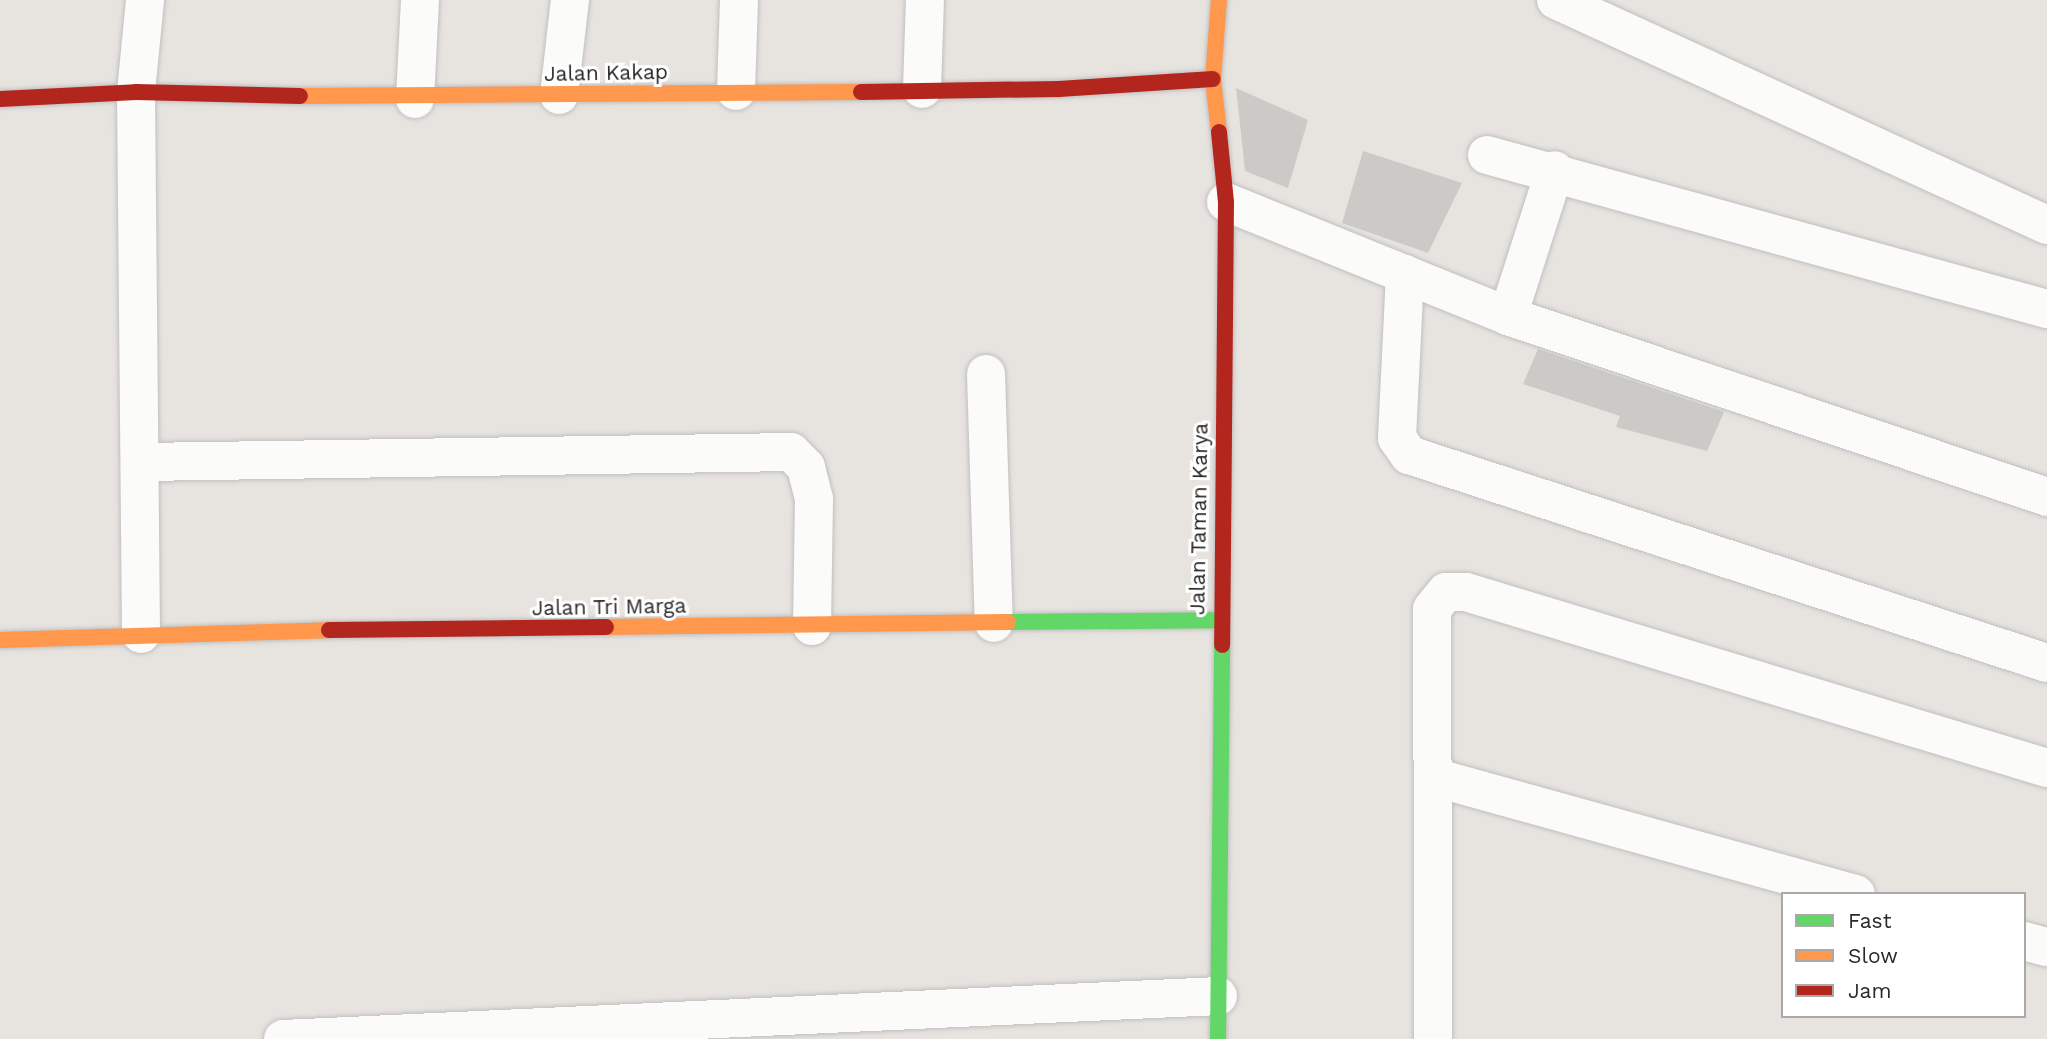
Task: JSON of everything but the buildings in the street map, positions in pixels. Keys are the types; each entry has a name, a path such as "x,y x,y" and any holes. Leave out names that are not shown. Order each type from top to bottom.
{"street":[{"path":"141,634 142,462 136,92 145,0"},
{"path":"415,99 420,0"},
{"path":"559,95 570,0"},
{"path":"736,92 739,0"},
{"path":"922,89 925,0"},
{"name":"Jalan Taman Karya","path":"1219,0 1213,79 1226,202 1219,620 1219,1039"},
{"path":"1556,0 2047,225"},
{"name":"Jalan Kakap","path":"0,99 136,92 415,99 922,89 1059,89 1213,79"},
{"path":"1487,155 1555,170 2047,309"},
{"path":"1508,316 1555,170"},
{"path":"1226,202 1508,316 2047,497"},
{"path":"1405,274 1397,438 1409,455 2047,663"},
{"path":"986,374 994,623"},
{"path":"142,462 791,452 806,467 814,499 812,626"},
{"path":"1433,1039 1432,609 1441,595 1458,590 2047,768"},
{"name":"Jalan Tri Marga","path":"0,640 141,634 1219,620"},
{"path":"1433,777 1849,892"},
{"path":"2026,942 2047,947"},
{"path":"283,1039 1218,996"}],"traffic: fast":[{"path":"1008,622 1218,620"},
{"path":"1218,1039 1222,645"}],"traffic: slow":[{"path":"1219,0 1213,79 1219,132"},
{"path":"300,96 861,92"},
{"path":"606,627 1008,622"},
{"path":"0,640 329,630"}],"traffic: jam":[{"path":"861,92 1059,89 1213,79"},
{"path":"0,99 136,92 300,96"},
{"path":"1219,132 1226,202 1222,645"},
{"path":"329,630 606,627"}]}
